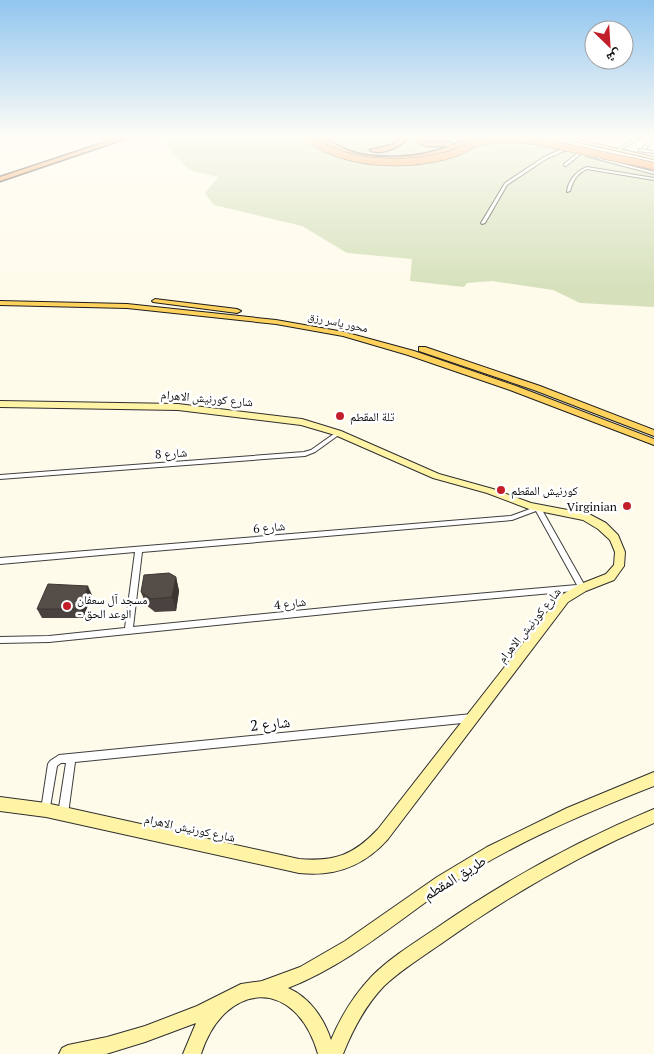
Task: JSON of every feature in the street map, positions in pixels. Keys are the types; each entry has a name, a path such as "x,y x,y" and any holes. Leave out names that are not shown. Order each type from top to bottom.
{"main road":[{"name":"محور ياسر رزق","path":"0,296 82,297 175,303 278,316 338,326 398,342 518,381 654,434"},
{"name":"محور ياسر رزق","path":"0,303 136,306 276,322 344,334 420,356 513,388 654,442"}],"street":[{"path":"483,223 504,187"},
{"path":"568,192 569,187"},
{"name":"شارع كورنيش الاهرام","path":"0,404 193,408 302,422 338,433 430,474 538,508 576,515 594,521 609,532 618,545 620,559 616,572 604,581 582,588 564,599 374,845 352,860 340,865 326,868 299,866 46,810 0,804"},
{"name":"شارع 8","path":"0,477 305,454 313,451 338,433"},
{"path":"538,508 582,588"},
{"name":"شارع 6","path":"0,561 512,518 538,508"},
{"path":"129,630 139,550"},
{"name":"شارع 4","path":"0,640 48,639 582,588"},
{"name":"شارع 2","path":"46,810 53,764 58,759 472,718"},
{"path":"63,815 71,758"},
{"name":"طريق المقطم","path":"224,1002 243,993 263,990 298,976 336,956 443,882 488,856 574,812 654,779"},
{"path":"334,1054 346,1023 354,1010 372,987 388,973 468,914 582,849 654,816"},
{"path":"263,990 282,993 300,1003 314,1020 325,1041 327,1054"},
{"path":"68,1054 127,1040 160,1029 224,1002"},
{"path":"192,1054 196,1041 208,1019 224,1002"}],"green space":[{"path":"210,187 654,187 654,307 580,303 553,290 492,281 467,283 464,287 410,281 412,259 347,253 302,226 214,205 205,193"}],"building":[{"path":"169,573 176,577 172,597 151,599 141,592 144,575"},
{"path":"48,584 88,586 79,609 37,609"}],"place":[{"name":"تلة المقطم","path":"340,416"},
{"name":"كورنيش المقطم","path":"501,490"},
{"name":"Virginian","path":"627,506"},
{"name":"مسجد آل سعفان - الوعد الحق","path":"67,606"}]}
